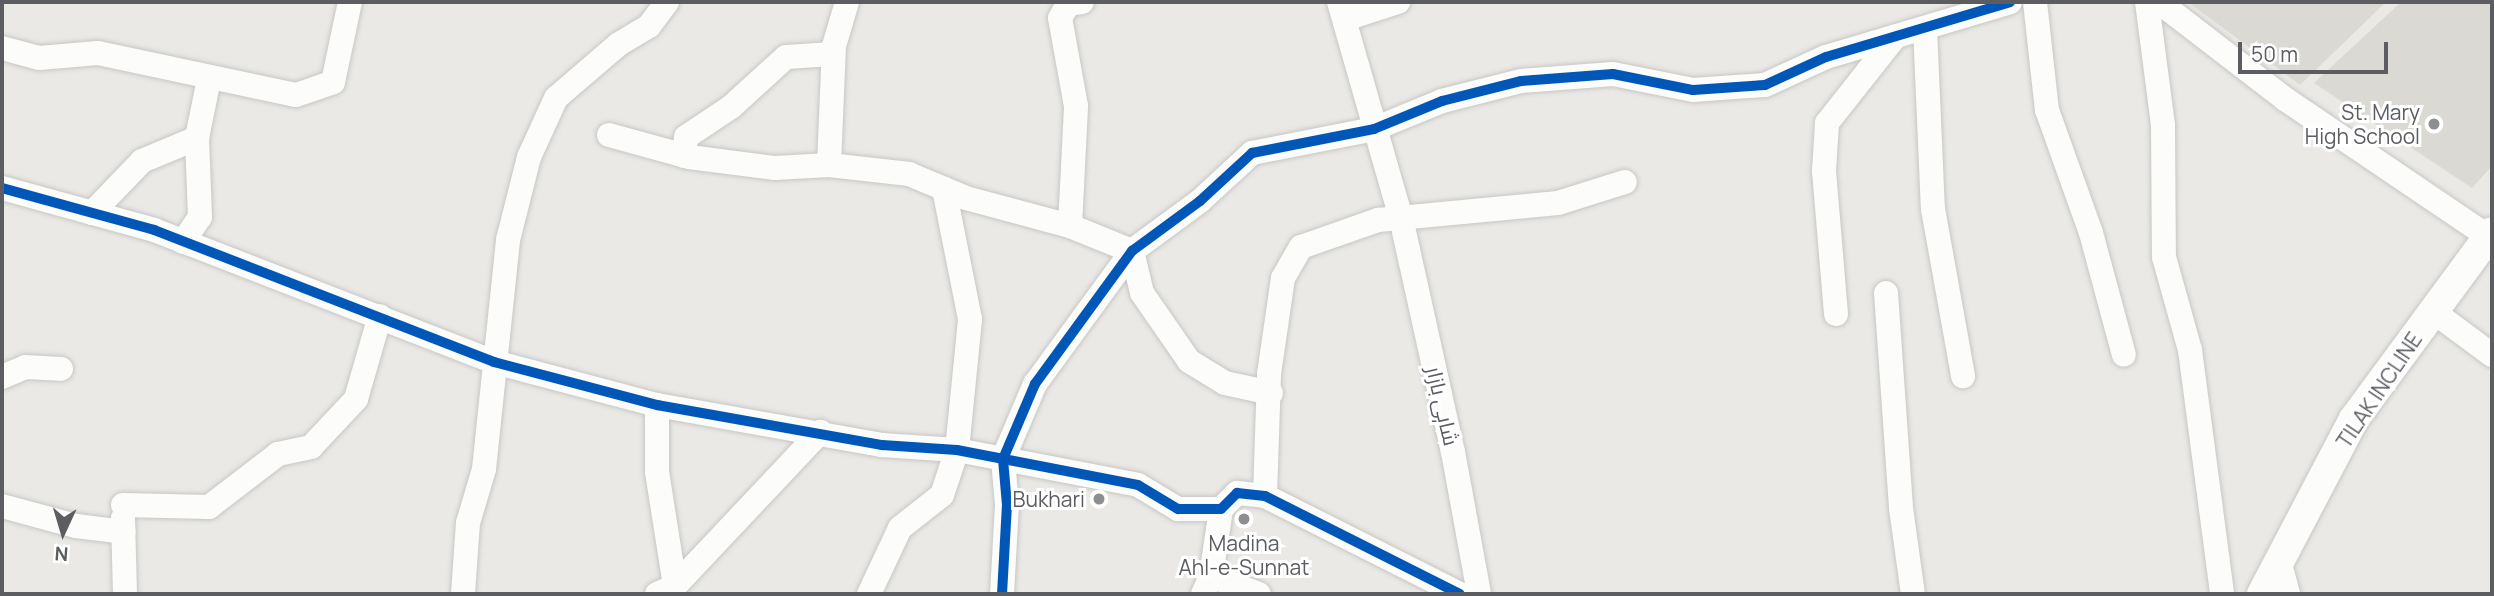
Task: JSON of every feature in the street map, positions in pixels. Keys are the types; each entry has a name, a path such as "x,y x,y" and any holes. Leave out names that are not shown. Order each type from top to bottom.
{"street":[{"path":"2,48 39,58 97,53 209,79 296,95 333,82 350,2"},
{"path":"463,594 467,523 484,469 508,240 530,157 556,98 619,44 649,26 667,2"},
{"path":"829,165 833,54 847,2"},
{"path":"1070,226 1076,106 1060,18 1068,4 1082,2"},
{"path":"1342,10 1398,2"},
{"path":"1002,594 1007,505 1003,459 1035,384 1132,251 1200,201 1252,153 1374,129 1442,101 1521,81 1613,74 1693,90 1765,85 1826,57 2010,2"},
{"path":"2035,2 2047,110 2091,233 2124,355"},
{"path":"2147,2 2163,125 2164,257 2190,350 2222,594"},
{"path":"2159,2 2285,99 2491,234"},
{"name":"شاہی بازار","path":"1342,10 1401,218 1479,594"},
{"path":"1925,28 1933,209 1963,376"},
{"path":"1836,314 1824,171 1827,123 1895,37"},
{"path":"684,156 686,137 731,107 786,57 833,54"},
{"path":"183,242 200,217 197,138 209,79"},
{"path":"609,135 684,156 775,168 829,165 909,174 944,189 1070,226 1132,251"},
{"path":"92,212 142,161 197,138"},
{"path":"1265,496 1271,393 1283,278 1301,247 1378,220 1558,203 1625,182"},
{"path":"2,188 92,212 183,242 494,362 657,405 820,432 882,446 957,450 1138,485 1178,509 1221,509"},
{"path":"869,594 900,528 942,495 957,450 970,319 944,189"},
{"name":"TILAK INCLINE","path":"2262,594 2354,419 2491,234"},
{"path":"1132,251 1142,293 1189,361 1224,383 1271,393"},
{"path":"1886,293 1901,508 1913,594"},
{"path":"2434,312 2492,355"},
{"path":"125,594 122,501 209,507 278,454 311,447 356,399 380,316"},
{"path":"2,377 25,368 61,369"},
{"path":"657,405 657,472 666,590"},
{"path":"666,590 820,432"},
{"path":"1259,594 1207,585 1221,509 1237,493 1265,496 1460,594"},
{"path":"2,506 76,526 124,532"},
{"path":"2279,560 2288,594"}],"shaded area":[{"path":"2188,2 2386,2 2300,85"},
{"name":"St. Mary High School","path":"2401,2 2492,2 2492,166 2472,188 2314,83"}],"cycle path":[{"path":"1002,594 1007,505 1003,459 1035,384 1132,251 1200,201 1252,153 1374,129 1442,101 1521,81 1613,74 1693,90 1765,85 1826,57 2010,2"},
{"path":"2,188 154,230 494,362 657,405 882,445 957,450 1138,485 1178,509 1221,509 1237,493 1265,496 1460,594"}],"place":[{"name":"St. Mary High School","path":"2434,124"},
{"name":"Bukhari","path":"1099,499"},
{"name":"Madina Ahl-e-Sunnat","path":"1244,519"}]}
